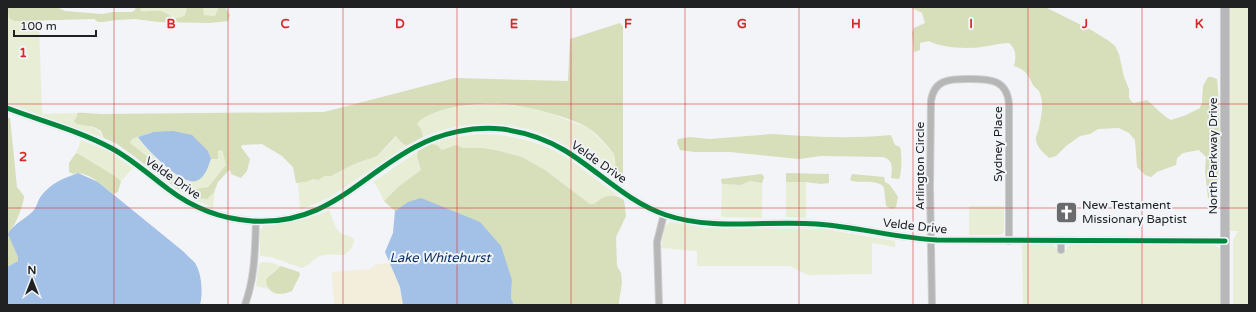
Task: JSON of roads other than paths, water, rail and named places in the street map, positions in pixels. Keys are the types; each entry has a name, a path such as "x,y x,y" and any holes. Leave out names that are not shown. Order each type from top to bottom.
{"main road":[{"name":"North Parkway Drive","path":"1225,7 1225,305"}],"street":[{"path":"933,80 938,85"},
{"name":"Sydney Place","path":"938,85 948,80 992,80 1002,86 1008,96 1009,241"},
{"name":"Arlington Circle","path":"932,305 930,186 931,101 933,93 938,85"},
{"name":"Velde Drive","path":"7,108 106,145 131,160 176,195 204,210 229,217 256,221 300,216 313,211 343,196 408,151 425,142 458,131 485,128 520,132 550,143 579,160 636,201 664,214 682,220 706,223 818,224 932,240 1225,241"},
{"path":"659,305 657,242 664,214"},
{"path":"245,305 254,272 256,221"},
{"path":"1061,240 1061,250"}],"water":[{"path":"173,131 192,135 208,151 211,159 206,172 199,180 190,181 173,172 148,149 138,137 153,132"},
{"path":"78,173 98,182 184,252 194,262 199,273 202,289 200,305 7,305 7,267 18,261 18,257 8,234 13,227 34,210 41,196 53,184"},
{"name":"Lake Whitehurst","path":"421,198 480,222 501,246 512,280 511,298 514,305 403,305 400,287 385,252 393,233 395,211 408,202"}],"place":[{"name":"New Testament Missionary Baptist","path":"1067,212"}]}
